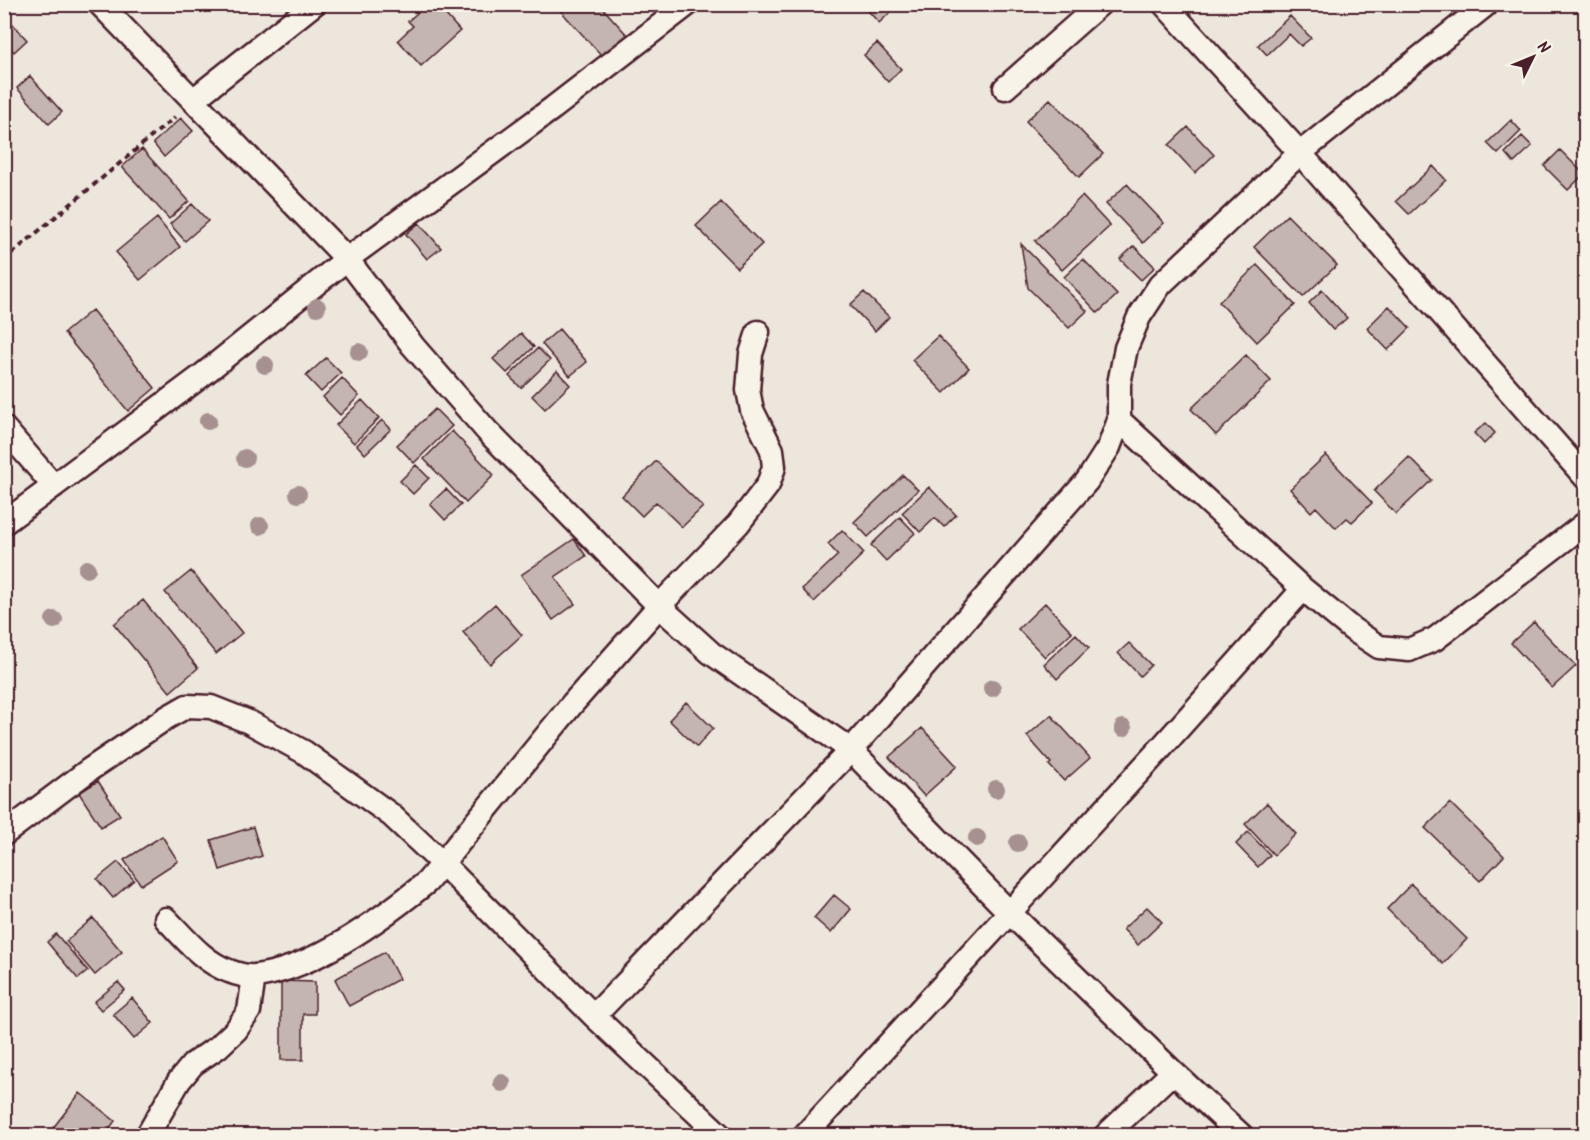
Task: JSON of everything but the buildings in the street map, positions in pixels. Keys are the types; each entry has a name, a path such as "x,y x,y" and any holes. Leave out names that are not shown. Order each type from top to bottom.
{"street":[{"path":"100,4 347,258 413,346 489,432 659,606 711,653 851,750 1010,913 1242,1136"},
{"path":"193,100 314,4"},
{"path":"1005,88 1100,4"},
{"path":"1164,4 1300,153 1586,478"},
{"path":"594,1016 851,750 1088,481 1109,447 1119,420 1119,384 1126,348 1139,317 1160,285 1300,153 1487,4"},
{"path":"4,523 200,377 347,258 553,108 682,6"},
{"path":"166,919 205,958 229,971 254,976 289,969 362,929 399,905 427,882 573,703 659,606 738,524 768,485 774,467 772,450 752,410 748,390 751,354 758,332"},
{"path":"1119,420 1303,589 1379,647 1409,650 1435,639 1586,523"},
{"path":"4,428 54,486"},
{"path":"804,1136 1010,913 1303,589"},
{"path":"4,834 89,771 187,706 211,707 249,722 304,752 391,815 594,1016 721,1136"},
{"path":"147,1136 178,1082 193,1064 218,1047 236,1030 249,1011 254,976"},
{"path":"1105,1136 1173,1072"}],"path":[{"path":"4,260 193,100"}]}
